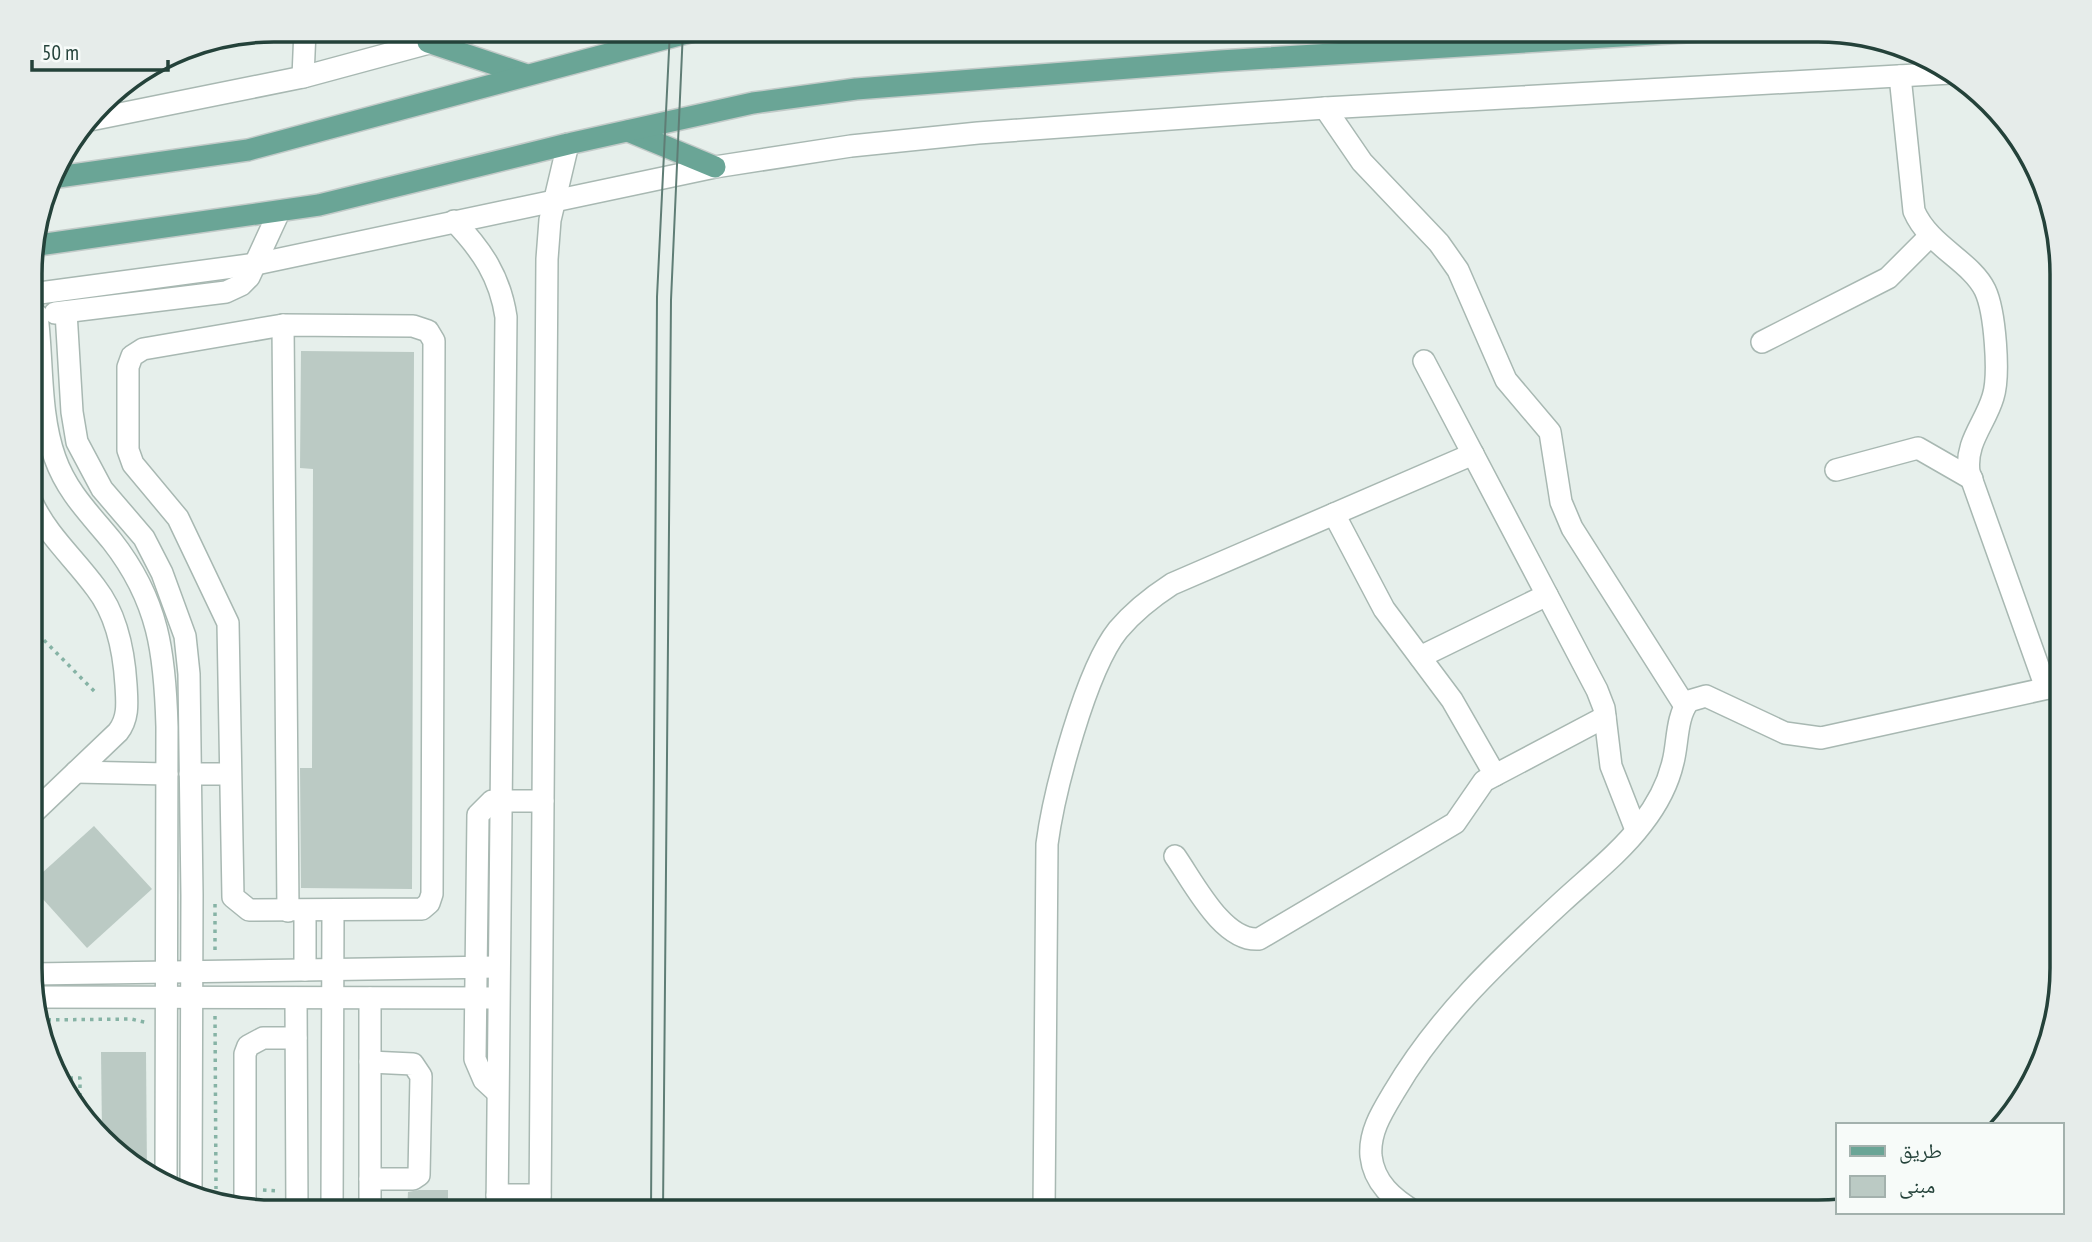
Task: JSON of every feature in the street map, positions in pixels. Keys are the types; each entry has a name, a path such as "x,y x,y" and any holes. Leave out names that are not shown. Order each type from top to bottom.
{"main road":[{"path":"428,42 524,74"},
{"path":"64,176 248,150 651,42"},
{"path":"44,244 279,212 753,103 856,89 1233,60 1524,42"},
{"path":"628,131 715,167"}],"street":[{"path":"303,77 304,42"},
{"path":"103,117 303,77 428,42"},
{"path":"42,306 715,167 851,146 978,133 1325,108 1935,74"},
{"path":"1900,76 1912,201 1918,220 1930,236 1980,282 1989,299 1997,377 1993,397 1970,449 1972,480 2050,677"},
{"path":"1325,108 1362,162 1428,230 1453,263 1506,380 1550,432 1561,502 1572,528 1685,706"},
{"path":"540,1200 547,259 554,201 568,144"},
{"path":"42,309 66,312 226,292 241,285 256,264 279,212"},
{"path":"454,221 491,267 498,283 506,317 497,967 497,1200"},
{"path":"1762,342 1888,278 1930,236"},
{"path":"66,312 72,412 83,456 102,489 144,538 176,606 185,636 189,674 191,1184"},
{"path":"283,325 296,911 305,970"},
{"path":"283,325 413,326 428,331 434,341 432,894 429,903 422,909 249,910 233,897 228,622 178,518 133,464 128,450 128,367 132,356 143,349 283,325"},
{"path":"1424,361 1597,690 1605,717 1611,766 1636,831"},
{"path":"42,392 47,430 60,469 88,515 111,541 144,590 157,624 164,660 167,774 166,1173"},
{"path":"1836,470 1918,448 1972,480"},
{"path":"1044,1200 1047,845 1054,806 1099,661 1118,631 1142,604 1172,584 1474,454"},
{"path":"60,469 83,456"},
{"path":"1334,514 1384,608 1452,700 1495,775"},
{"path":"42,519 52,536 98,590 109,608 124,664 127,705 123,725 42,804"},
{"path":"1420,657 1547,595"},
{"path":"1396,1200 1375,1173 1371,1142 1381,1115 1421,1051 1461,1000 1636,831 1665,786 1685,706 1694,698 1706,696 1785,733 1821,738 2050,688"},
{"path":"1175,856 1225,927 1240,937 1259,939 1449,827 1463,814 1477,787 1495,775 1605,717"},
{"path":"76,772 167,774"},
{"path":"190,774 230,774"},
{"path":"497,1092 484,1080 475,1059 478,815 486,804 499,801 543,801"},
{"path":"332,1200 333,911"},
{"path":"42,974 497,967"},
{"path":"44,997 497,998"},
{"path":"296,998 297,1200"},
{"path":"370,998 370,1200"},
{"path":"245,1198 245,1054 248,1046 263,1038 296,1038"},
{"path":"370,1062 413,1064 421,1076 419,1175 413,1179 370,1179"}],"path":[{"path":"42,638 95,692"},
{"path":"48,1020 138,1020 154,1027"},
{"path":"70,1078 80,1078 80,1095"}],"building":[{"path":"301,351 414,352 412,889 301,888 300,768 312,768 313,469 300,468"},
{"path":"94,826 152,889 87,948 42,898 42,873"},
{"path":"101,1052 146,1052 147,1161 102,1124"},
{"path":"448,1190 448,1200 408,1200 408,1192"}],"tram line":[{"path":"651,1200 657,297 669,42"},
{"path":"663,1200 671,300 682,42"}]}
